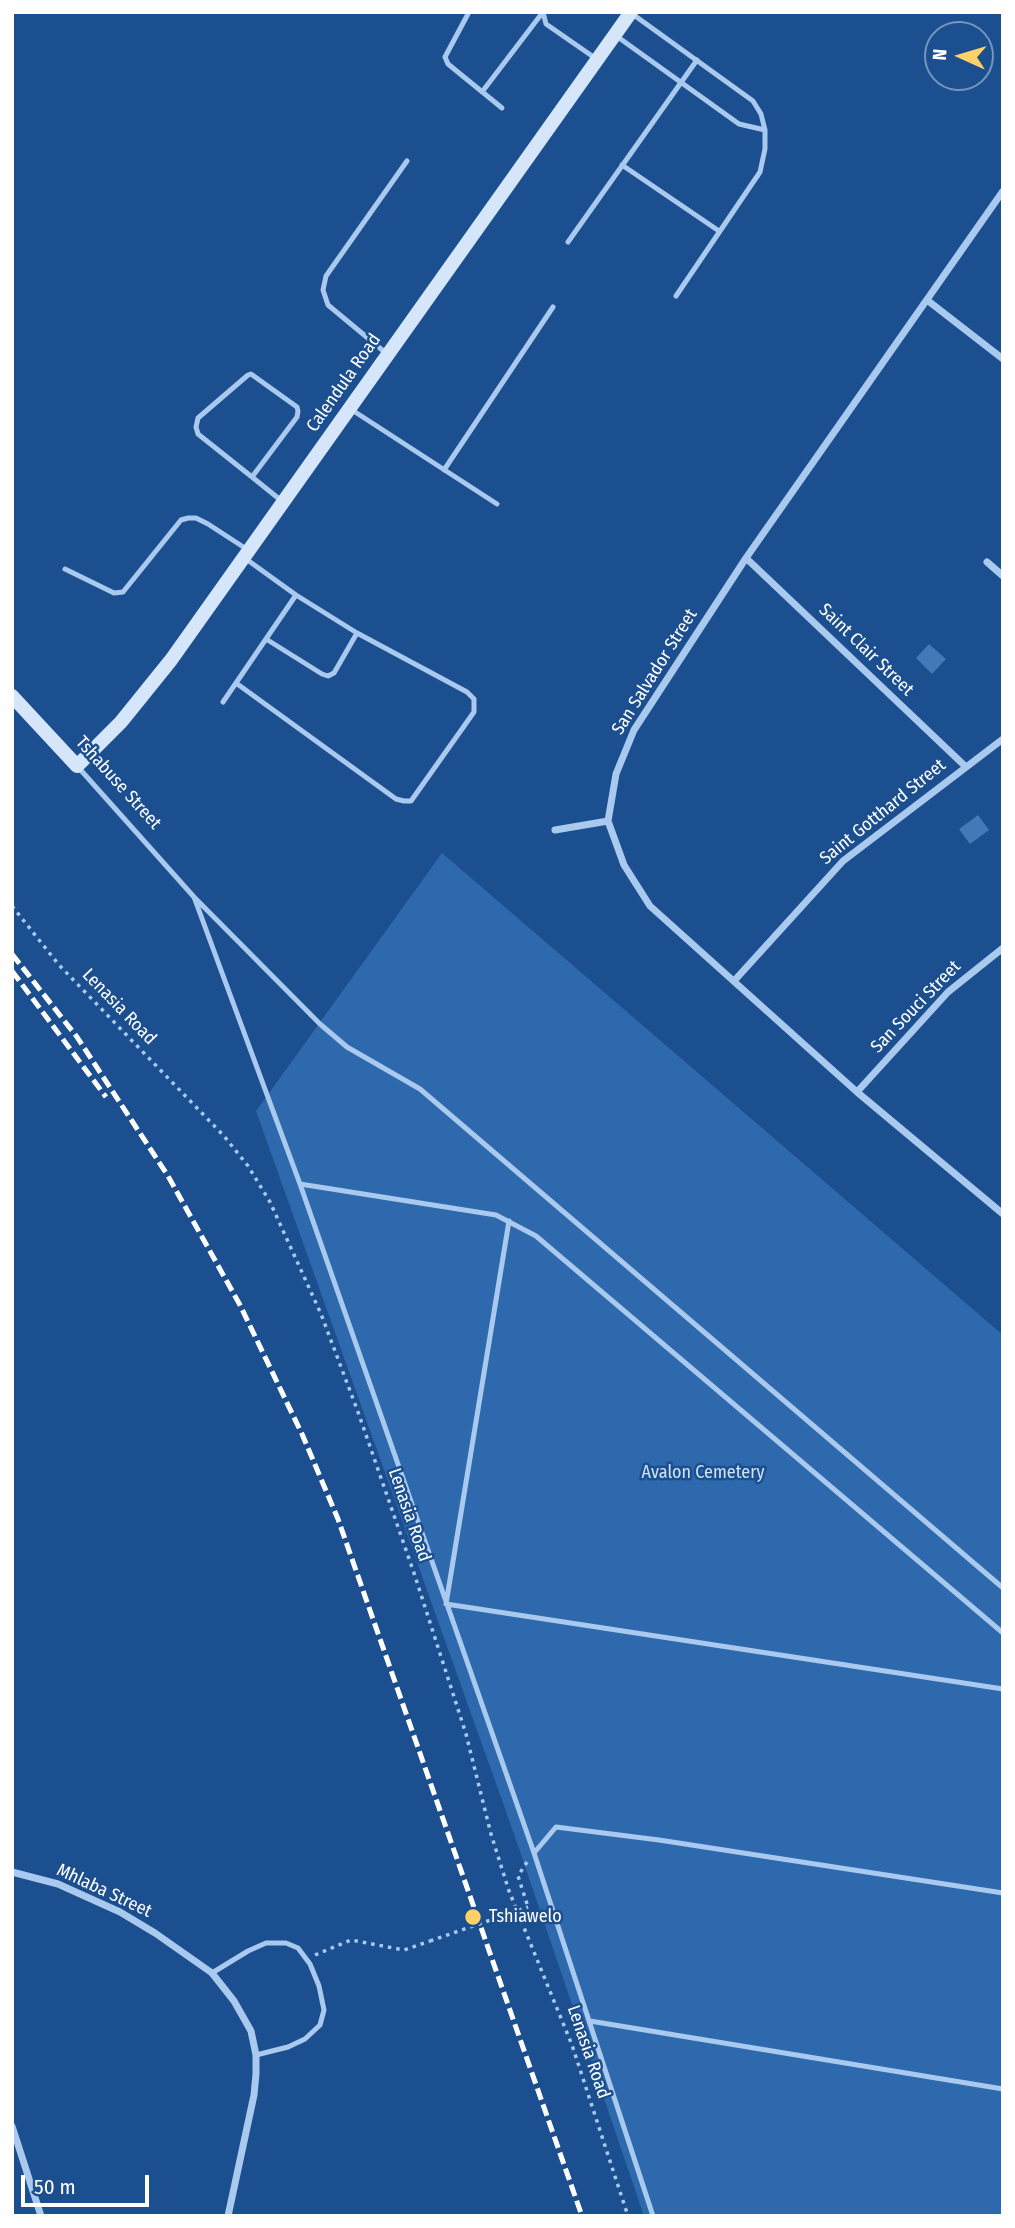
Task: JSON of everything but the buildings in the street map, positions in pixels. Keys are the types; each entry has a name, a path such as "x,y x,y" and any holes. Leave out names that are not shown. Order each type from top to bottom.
{"street":[{"name":"Calendula Road","path":"77,766 135,706 631,12"},
{"name":"San Salvador Street","path":"1003,191 746,558 631,737 616,774 608,821 624,865 650,906 857,1092 1003,1214"},
{"path":"927,300 1003,359"},
{"name":"Saint Clair Street","path":"746,558 965,766"},
{"path":"987,562 1003,576"},
{"name":"Tshabuse Street","path":"12,695 77,766"},
{"name":"Saint Gotthard Street","path":"734,981 843,860 1003,739"},
{"path":"555,830 608,821"},
{"name":"San Souci Street","path":"857,1092 948,992 1003,948"},
{"name":"Mhlaba Street","path":"12,1872 58,1884 120,1912 212,1973 234,2001 251,2031 256,2056 254,2095 228,2216"},
{"path":"12,2127 40,2216"}],"lane":[{"path":"469,12 445,57 448,64 502,108"},
{"path":"482,92 543,12"},
{"path":"543,12 546,23 598,60"},
{"path":"631,12 753,101 761,114 765,130 765,149 760,172 676,296"},
{"path":"615,35 739,124 765,130"},
{"path":"568,242 697,60"},
{"path":"387,354 328,305 323,290 326,276 407,161"},
{"path":"622,165 719,231"},
{"path":"444,470 552,307"},
{"path":"252,477 297,417 298,411 297,407 251,374 198,418 198,434 283,502"},
{"path":"349,408 496,504"},
{"path":"65,569 114,593 123,592 181,520 196,518 208,524 296,595 357,633 467,692 474,699 474,712 411,800 404,801 396,799 236,683"},
{"path":"223,702 296,595"},
{"path":"266,639 328,676 334,673 357,633"},
{"name":"Tshabuse Street","path":"77,766 194,897 320,1024 347,1047 420,1089 1003,1588"},
{"path":"194,897 300,1184 534,1853 653,2216"},
{"path":"300,1184 496,1215 536,1236 1003,1633"},
{"path":"446,1604 509,1222"},
{"path":"446,1604 1003,1689"},
{"path":"534,1853 556,1827 659,1840 1003,1893"},
{"path":"212,1973 266,1943 286,1943 298,1948 306,1959 319,1986 324,2010 320,2025 305,2039 288,2048 256,2056"},
{"path":"590,2021 1003,2089"}],"path":[{"name":"Lenasia Road","path":"12,906 59,965 224,1136 248,1166 270,1202 321,1314 358,1412 466,1734 491,1834 509,1891 572,2045 628,2216"},
{"path":"306,1959 351,1940 404,1950 528,1908 517,1876"}],"green space":[{"name":"Avalon Cemetery","path":"442,853 1003,1335 1003,2216 644,2216 514,1834 256,1111"}],"railway":[{"path":"12,954 77,1037 168,1176 240,1305 302,1434 338,1519 582,2216"},
{"path":"12,971 106,1097"}],"place":[{"name":"Tshiawelo","path":"473,1917"}]}
